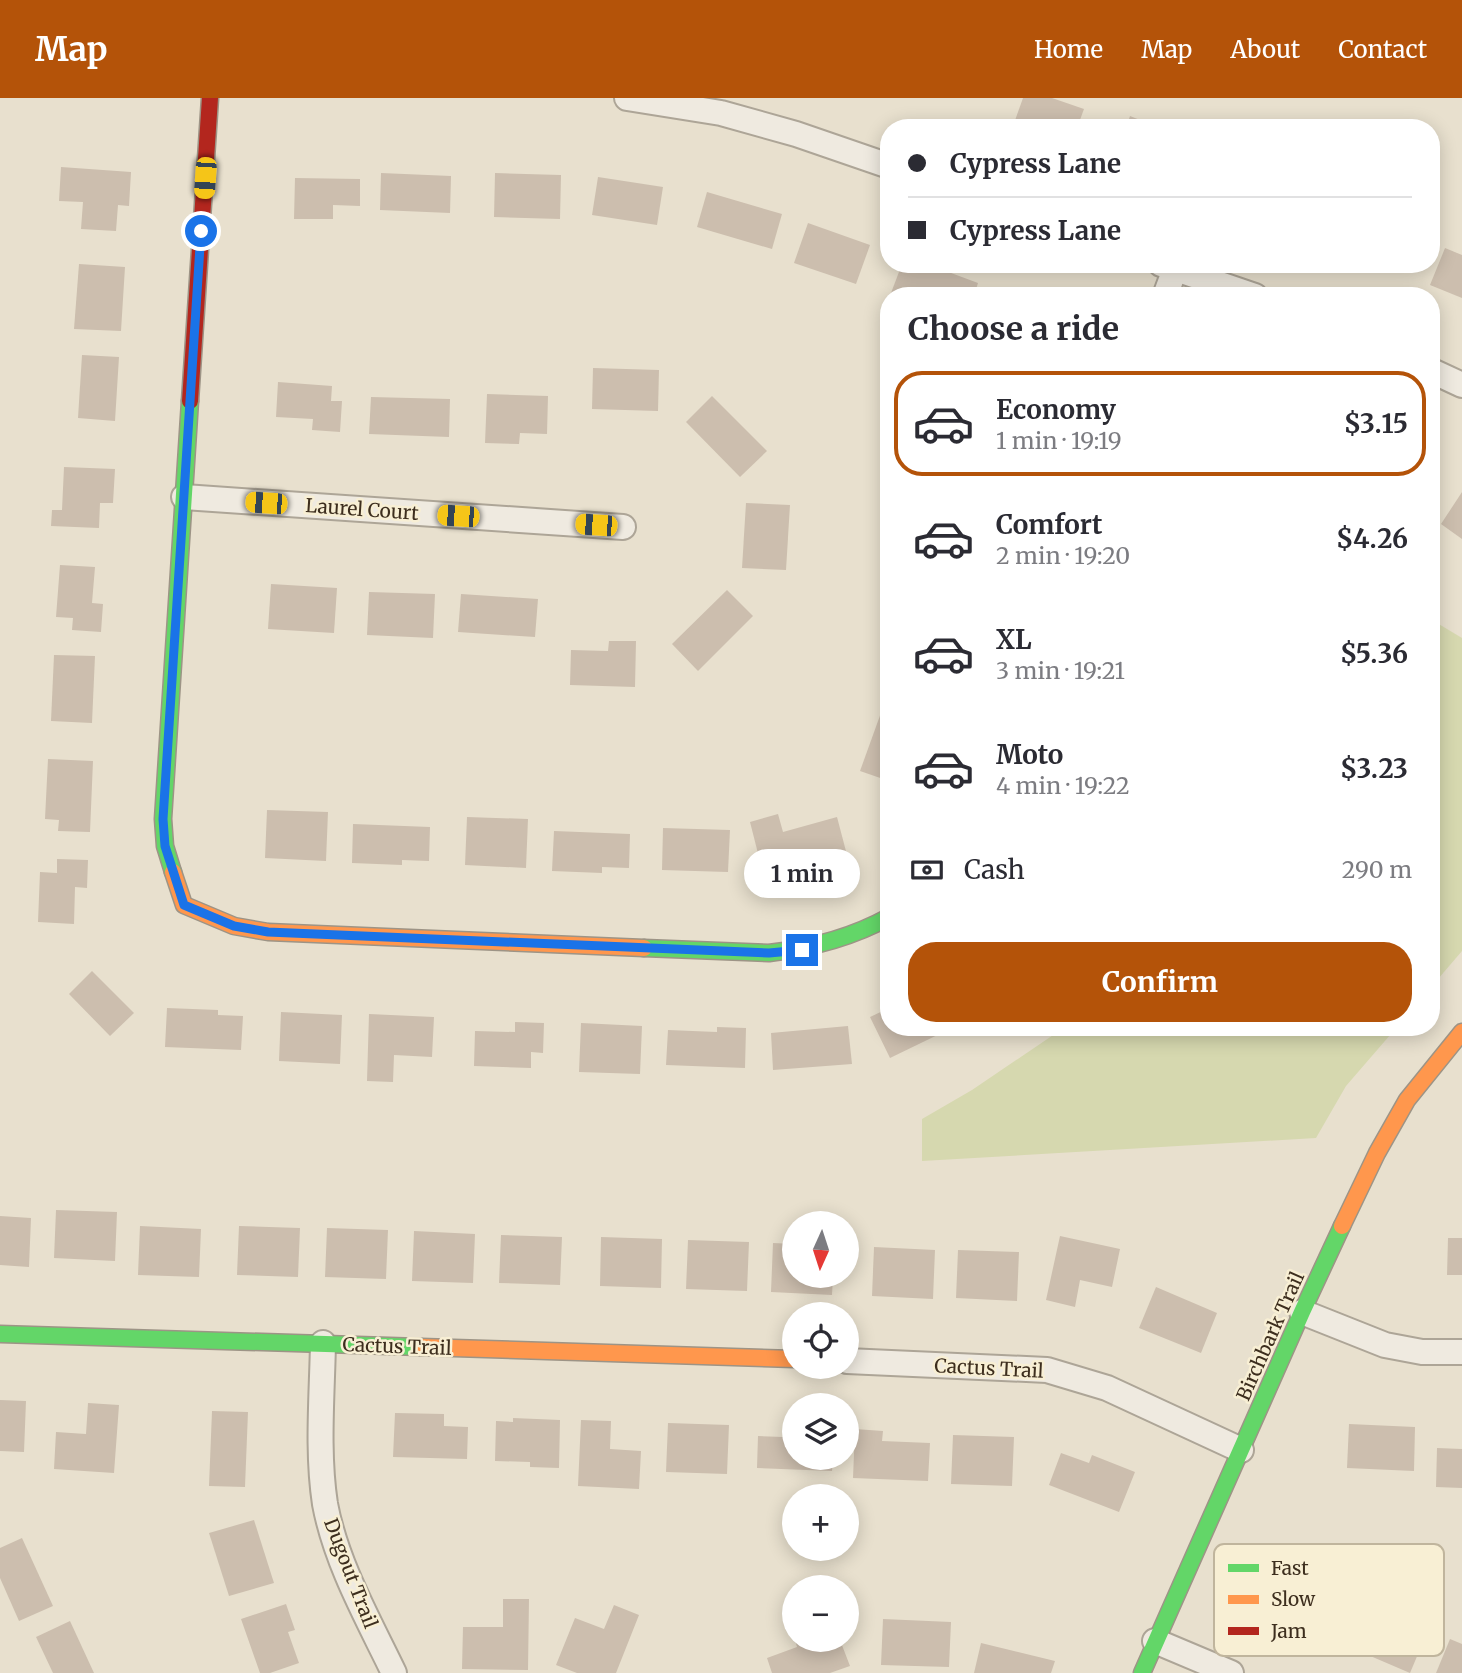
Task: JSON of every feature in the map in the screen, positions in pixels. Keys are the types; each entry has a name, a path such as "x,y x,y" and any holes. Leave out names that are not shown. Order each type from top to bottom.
{"street":[{"path":"210,98 163,819 165,846 184,905 234,926 268,932 769,953 802,950 860,933 880,922"},
{"path":"627,98 690,102 880,163"},
{"path":"1186,273 1228,287"},
{"path":"1440,375 1462,385"},
{"name":"Laurel Court","path":"184,498 623,527"},
{"name":"Birchbark Trail","path":"1142,1673 1302,1312 1392,1124 1407,1100 1462,1031"},
{"path":"1302,1312 1385,1345 1422,1352 1462,1352"},
{"name":"Cactus Trail","path":"0,1334 782,1359"},
{"name":"Dugout Trail","path":"323,1343 321,1473 332,1534 352,1584 394,1673"},
{"name":"Cactus Trail","path":"859,1362 1047,1370 1107,1388 1241,1450"},
{"path":"1155,1642 1231,1673"}],"green space":[{"path":"1440,625 1462,638 1462,951 1440,977"},
{"path":"1052,1036 1389,1036 1346,1086 1316,1138 922,1161 922,1119 972,1090"}],"building":[{"path":"1023,98 1052,98 1084,109 1080,119 1016,119"},
{"path":"61,167 131,172 129,206 118,205 116,231 81,229 83,202 59,201"},
{"path":"381,173 451,176 450,213 380,210"},
{"path":"495,173 561,175 560,219 494,217"},
{"path":"598,177 663,187 657,225 592,215"},
{"path":"295,178 360,179 360,206 333,205 333,219 294,219"},
{"path":"707,192 782,214 772,249 697,227"},
{"path":"808,223 870,245 856,284 794,263"},
{"path":"1445,248 1462,255 1462,298 1430,285 1435,273 1440,273 1440,260"},
{"path":"79,264 125,267 121,331 74,329"},
{"path":"899,273 951,273 978,283 977,287 893,287"},
{"path":"82,355 119,357 115,421 78,418"},
{"path":"593,368 659,370 658,411 592,409"},
{"path":"278,382 332,386 331,401 342,401 340,432 312,430 313,419 276,417"},
{"path":"487,394 548,396 547,434 520,433 519,444 485,443"},
{"path":"712,396 767,451 740,477 686,422"},
{"path":"371,397 450,399 449,437 369,434"},
{"path":"64,467 115,469 113,503 100,503 99,528 51,526 52,510 62,510"},
{"path":"1462,492 1462,539 1441,524"},
{"path":"746,503 790,505 786,570 742,568"},
{"path":"60,565 95,567 92,603 103,604 101,632 72,630 73,618 56,617"},
{"path":"271,584 337,588 334,633 268,629"},
{"path":"727,590 753,616 698,671 672,644"},
{"path":"369,592 435,594 433,638 367,635"},
{"path":"461,594 538,599 535,637 458,632"},
{"path":"609,641 636,641 635,687 570,685 571,650 608,651"},
{"path":"54,655 95,656 92,723 51,721"},
{"path":"880,716 880,778 860,771"},
{"path":"48,759 93,761 90,832 58,831 59,820 45,819"},
{"path":"267,810 328,812 326,861 265,858"},
{"path":"778,814 783,832 837,817 847,855 764,877 750,822"},
{"path":"467,817 528,819 526,868 465,865"},
{"path":"353,824 430,827 429,861 402,860 402,865 352,863"},
{"path":"663,828 730,830 728,872 662,870"},
{"path":"554,831 630,834 629,868 602,867 602,873 552,871"},
{"path":"57,859 88,860 87,888 75,887 74,924 38,922 40,872 57,873"},
{"path":"92,971 134,1013 110,1036 69,994"},
{"path":"167,1008 218,1010 218,1015 243,1016 241,1050 165,1047"},
{"path":"281,1012 342,1015 340,1064 279,1061"},
{"path":"880,1012 880,1036 935,1036 890,1058 870,1017"},
{"path":"369,1014 434,1017 432,1057 394,1055 393,1082 367,1081"},
{"path":"515,1022 544,1023 543,1053 531,1052 531,1068 474,1066 475,1031 515,1032"},
{"path":"581,1023 642,1026 640,1074 579,1072"},
{"path":"848,1026 852,1064 773,1070 771,1033"},
{"path":"717,1027 746,1028 745,1068 666,1065 668,1030 717,1032"},
{"path":"56,1210 117,1212 115,1261 54,1258"},
{"path":"0,1216 31,1218 29,1267 0,1265"},
{"path":"140,1226 201,1229 199,1277 138,1275"},
{"path":"239,1226 300,1228 298,1277 237,1275"},
{"path":"327,1228 388,1230 386,1279 325,1277"},
{"path":"414,1231 475,1234 473,1283 412,1281"},
{"path":"501,1235 562,1237 560,1285 499,1283"},
{"path":"1060,1236 1120,1249 1112,1287 1080,1280 1075,1307 1046,1300"},
{"path":"601,1237 662,1239 661,1288 600,1286"},
{"path":"1448,1238 1462,1238 1462,1275 1447,1275"},
{"path":"688,1240 749,1242 747,1291 686,1289"},
{"path":"773,1243 782,1243 782,1288 832,1288 832,1295 771,1292"},
{"path":"874,1247 935,1250 933,1299 872,1296"},
{"path":"958,1250 1019,1252 1017,1301 956,1298"},
{"path":"1156,1287 1217,1313 1201,1353 1139,1328"},
{"path":"0,1400 26,1401 24,1452 0,1451"},
{"path":"88,1403 119,1405 114,1473 54,1469 56,1432 86,1434"},
{"path":"212,1411 248,1412 245,1487 209,1486"},
{"path":"395,1413 444,1414 444,1426 468,1427 467,1459 393,1457"},
{"path":"513,1418 560,1420 559,1468 530,1467 530,1462 495,1461 496,1421 513,1422"},
{"path":"581,1420 611,1421 610,1449 641,1451 639,1489 578,1486"},
{"path":"668,1423 729,1425 727,1474 666,1472"},
{"path":"1349,1424 1415,1427 1414,1471 1347,1468"},
{"path":"859,1429 883,1431 882,1441 930,1443 928,1481 853,1478 853,1470 859,1470"},
{"path":"953,1435 1014,1437 1012,1486 951,1484"},
{"path":"758,1436 782,1437 782,1469 757,1468"},
{"path":"1437,1448 1462,1449 1462,1488 1436,1487"},
{"path":"1061,1453 1089,1463 1092,1455 1135,1472 1119,1512 1049,1485"},
{"path":"254,1520 274,1583 229,1596 209,1533"},
{"path":"22,1538 53,1606 19,1621 0,1578 0,1548"},
{"path":"503,1599 529,1599 528,1670 462,1669 463,1627 503,1627"},
{"path":"286,1604 295,1630 288,1632 299,1663 270,1673 260,1673 241,1619"},
{"path":"614,1605 639,1615 616,1673 577,1673 556,1665 575,1618 604,1629"},
{"path":"883,1619 951,1622 949,1667 881,1665"},
{"path":"70,1621 94,1673 53,1673 36,1637"},
{"path":"1450,1639 1462,1644 1462,1673 1436,1673"},
{"path":"981,1643 1055,1661 1051,1673 974,1673"},
{"path":"783,1652 845,1652 850,1666 830,1673 772,1673 767,1658"},
{"path":"1370,1656 1417,1656 1410,1673"}],"traffic: fast":[{"path":"173,872 165,846 163,819 190,401"},
{"path":"644,948 769,953 831,941 880,921"},
{"path":"1142,1673 1342,1226"},
{"path":"0,1334 421,1347"}],"traffic: slow":[{"path":"173,872 184,905 234,926 268,932 644,948"},
{"path":"1342,1226 1377,1153 1407,1100 1462,1032"},
{"path":"421,1347 782,1359"}],"traffic: jam":[{"path":"190,401 210,98"}],"route":[{"path":"201,231 163,819 165,846 184,905 234,926 268,932 769,953 802,950"}]}
